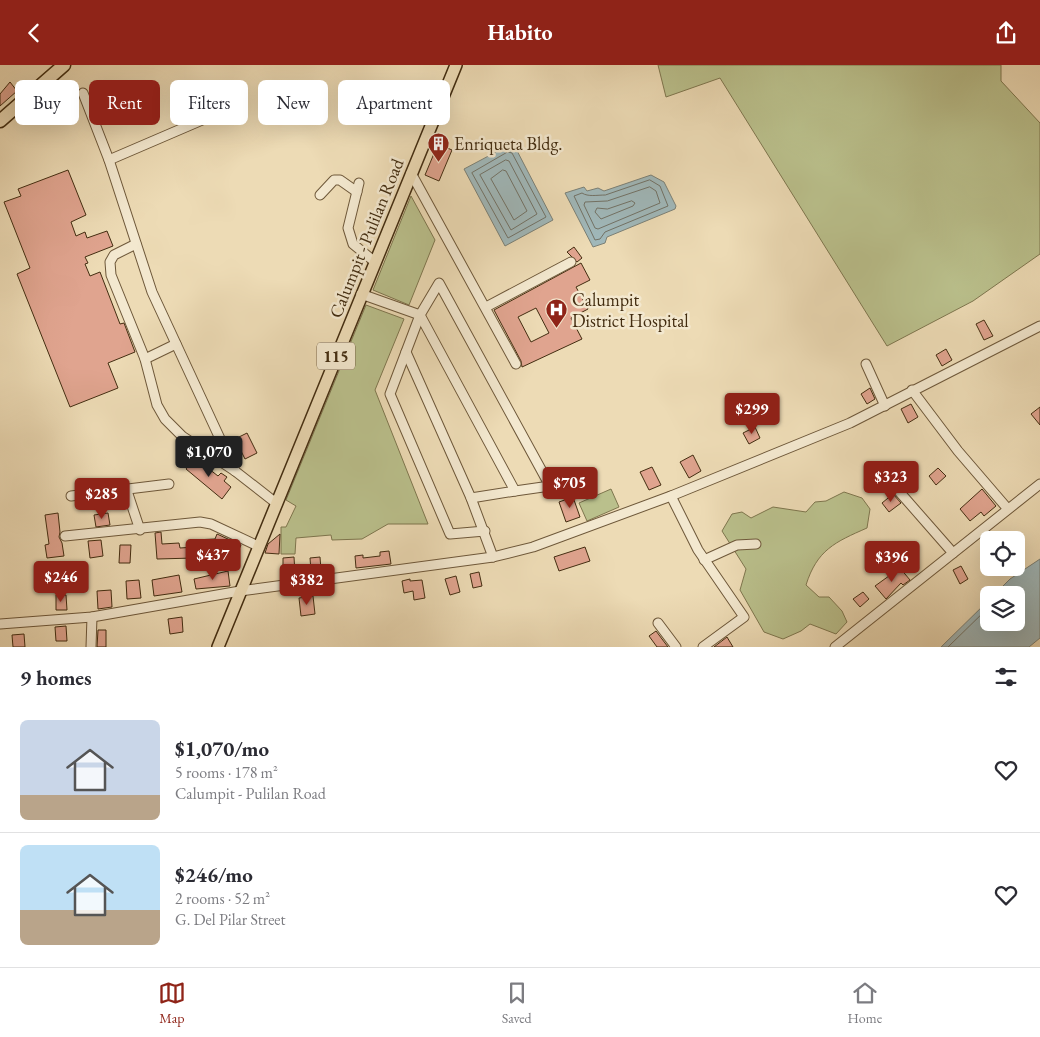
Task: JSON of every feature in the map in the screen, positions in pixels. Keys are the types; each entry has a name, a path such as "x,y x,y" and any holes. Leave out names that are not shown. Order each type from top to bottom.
{"highway":[{"path":"0,121 60,69"}],"main road":[{"name":"Calumpit - Pulilan Road","path":"218,647 456,65"}],"street":[{"path":"83,93 109,160 152,292 235,471"},
{"path":"109,160 190,125"},
{"path":"412,173 516,364"},
{"path":"320,195 334,180 340,180 358,187 348,228 353,245 375,262"},
{"path":"136,244 114,255 110,262 111,275 145,359 157,405 165,419 182,436 235,471 276,503"},
{"path":"486,307 571,262"},
{"path":"471,498 550,486 439,283 420,315 390,394 450,533 485,531"},
{"path":"361,294 420,315 515,491"},
{"path":"0,625 92,617 240,591 493,557 532,547 671,496 850,423 1040,326"},
{"path":"145,359 176,344"},
{"path":"406,352 471,498 485,531 493,557"},
{"path":"866,364 884,406"},
{"path":"912,390 958,451 1007,508"},
{"path":"71,497 169,484"},
{"path":"835,647 1007,508 1040,484"},
{"path":"896,488 953,553"},
{"path":"127,491 140,529"},
{"path":"671,496 704,560 744,617 703,647"},
{"path":"65,536 200,522 211,524 258,546"},
{"path":"704,560 738,545 756,544"},
{"path":"92,617 92,647"},
{"path":"658,623 676,647"}],"green space":[{"path":"658,65 1001,65 1001,81 1040,123 1040,254 973,301 887,346 720,78 666,97"},
{"path":"411,196 435,240 409,305 373,290"},
{"path":"366,305 404,319 375,390 428,524 388,524 362,539 332,540 331,535 296,538 295,554 281,554 281,527 286,527 296,506 286,500"},
{"path":"611,489 619,507 587,521 579,503"},
{"path":"844,492 862,498 870,509 867,528 837,543 822,555 810,573 806,585 819,597 829,597 842,611 847,622 836,634 810,624 801,631 783,639 764,632 740,590 746,569 722,531 732,514 742,512 751,518 773,507 806,512 815,502 826,501"}],"water":[{"path":"513,143 553,220 505,246 464,169"},
{"path":"651,175 664,182 676,206 675,209 607,237 605,243 593,247 565,193 584,187 587,191 598,188 604,191"},
{"path":"1040,559 1040,638 1029,647 941,647 980,609 980,631 1025,631 1025,586 1003,586 1014,576 1025,576 1025,569"}],"building":[{"path":"10,82 15,88 15,93 0,106 0,94"},
{"name":"Enriqueta Bldg.","path":"438,144 452,150 439,181 425,175"},
{"path":"68,170 86,215 71,222 76,236 85,232 87,238 107,231 113,246 85,257 88,263 85,264 90,276 100,272 120,324 124,323 135,352 108,363 118,388 70,407 17,274 30,268 4,202 21,196 18,189"},
{"path":"574,247 582,258 577,262 567,252"},
{"path":"581,263 590,280 576,287 588,309 571,318 582,339 522,367 521,361 494,310","holes":["536,308 549,333 531,342 518,317"]},
{"path":"984,320 993,336 984,340 976,324"},
{"path":"946,349 952,360 942,366 936,355"},
{"path":"870,388 875,399 867,404 861,394"},
{"path":"911,404 918,417 908,423 901,409"},
{"path":"1040,407 1040,425 1031,414"},
{"path":"755,427 760,438 749,444 743,433"},
{"path":"247,433 257,453 245,459 235,439"},
{"path":"693,455 701,471 689,478 680,462"},
{"path":"195,458 218,476 221,473 227,477 224,481 231,487 222,499 186,469"},
{"path":"652,467 661,485 649,490 640,472"},
{"path":"938,468 946,476 936,485 929,476"},
{"path":"982,489 996,506 984,516 981,512 970,521 960,509"},
{"path":"893,494 901,503 889,512 882,503"},
{"path":"573,497 580,517 566,522 559,502"},
{"path":"58,513 59,537 64,556 47,558 45,545 49,544 45,515"},
{"path":"108,513 110,525 96,527 94,515"},
{"path":"161,532 162,544 179,543 180,548 195,547 194,540 215,539 217,534 241,545 236,556 207,545 208,554 194,555 194,558 157,559 155,533"},
{"path":"280,534 279,554 265,553 268,544"},
{"path":"101,540 103,556 90,558 88,541"},
{"path":"120,545 131,545 130,563 119,563"},
{"path":"585,547 590,561 559,571 554,557"},
{"path":"389,551 391,564 356,568 355,556 363,555 363,558 380,556 380,552"},
{"path":"294,557 295,574 283,574 283,558"},
{"path":"320,557 321,570 311,571 310,558"},
{"path":"961,566 968,579 960,584 953,570"},
{"path":"900,568 910,580 903,585 901,583 886,599 875,586"},
{"path":"228,571 230,586 196,589 194,579"},
{"path":"479,572 482,586 473,588 470,574"},
{"path":"179,575 182,592 154,596 152,580"},
{"path":"456,576 460,592 450,595 445,579"},
{"path":"410,579 410,581 422,580 425,598 414,600 413,591 404,593 402,581"},
{"path":"139,580 141,598 127,599 126,581"},
{"path":"111,590 112,607 98,609 97,591"},
{"path":"863,592 869,599 860,607 853,599"},
{"path":"56,595 66,595 67,610 56,610"},
{"path":"313,596 315,614 301,616 299,598"},
{"path":"182,617 183,632 170,634 168,619"},
{"path":"66,626 67,641 56,641 55,627"},
{"path":"98,630 106,630 106,647 97,647"},
{"path":"656,631 668,647 657,647 649,636"},
{"path":"24,634 25,647 13,647 12,635"},
{"path":"727,637 733,647 714,647"}],"place":[{"name":"Enriqueta Bldg.","path":"438,162"},
{"name":"Calumpit District Hospital","path":"556,328"}]}
